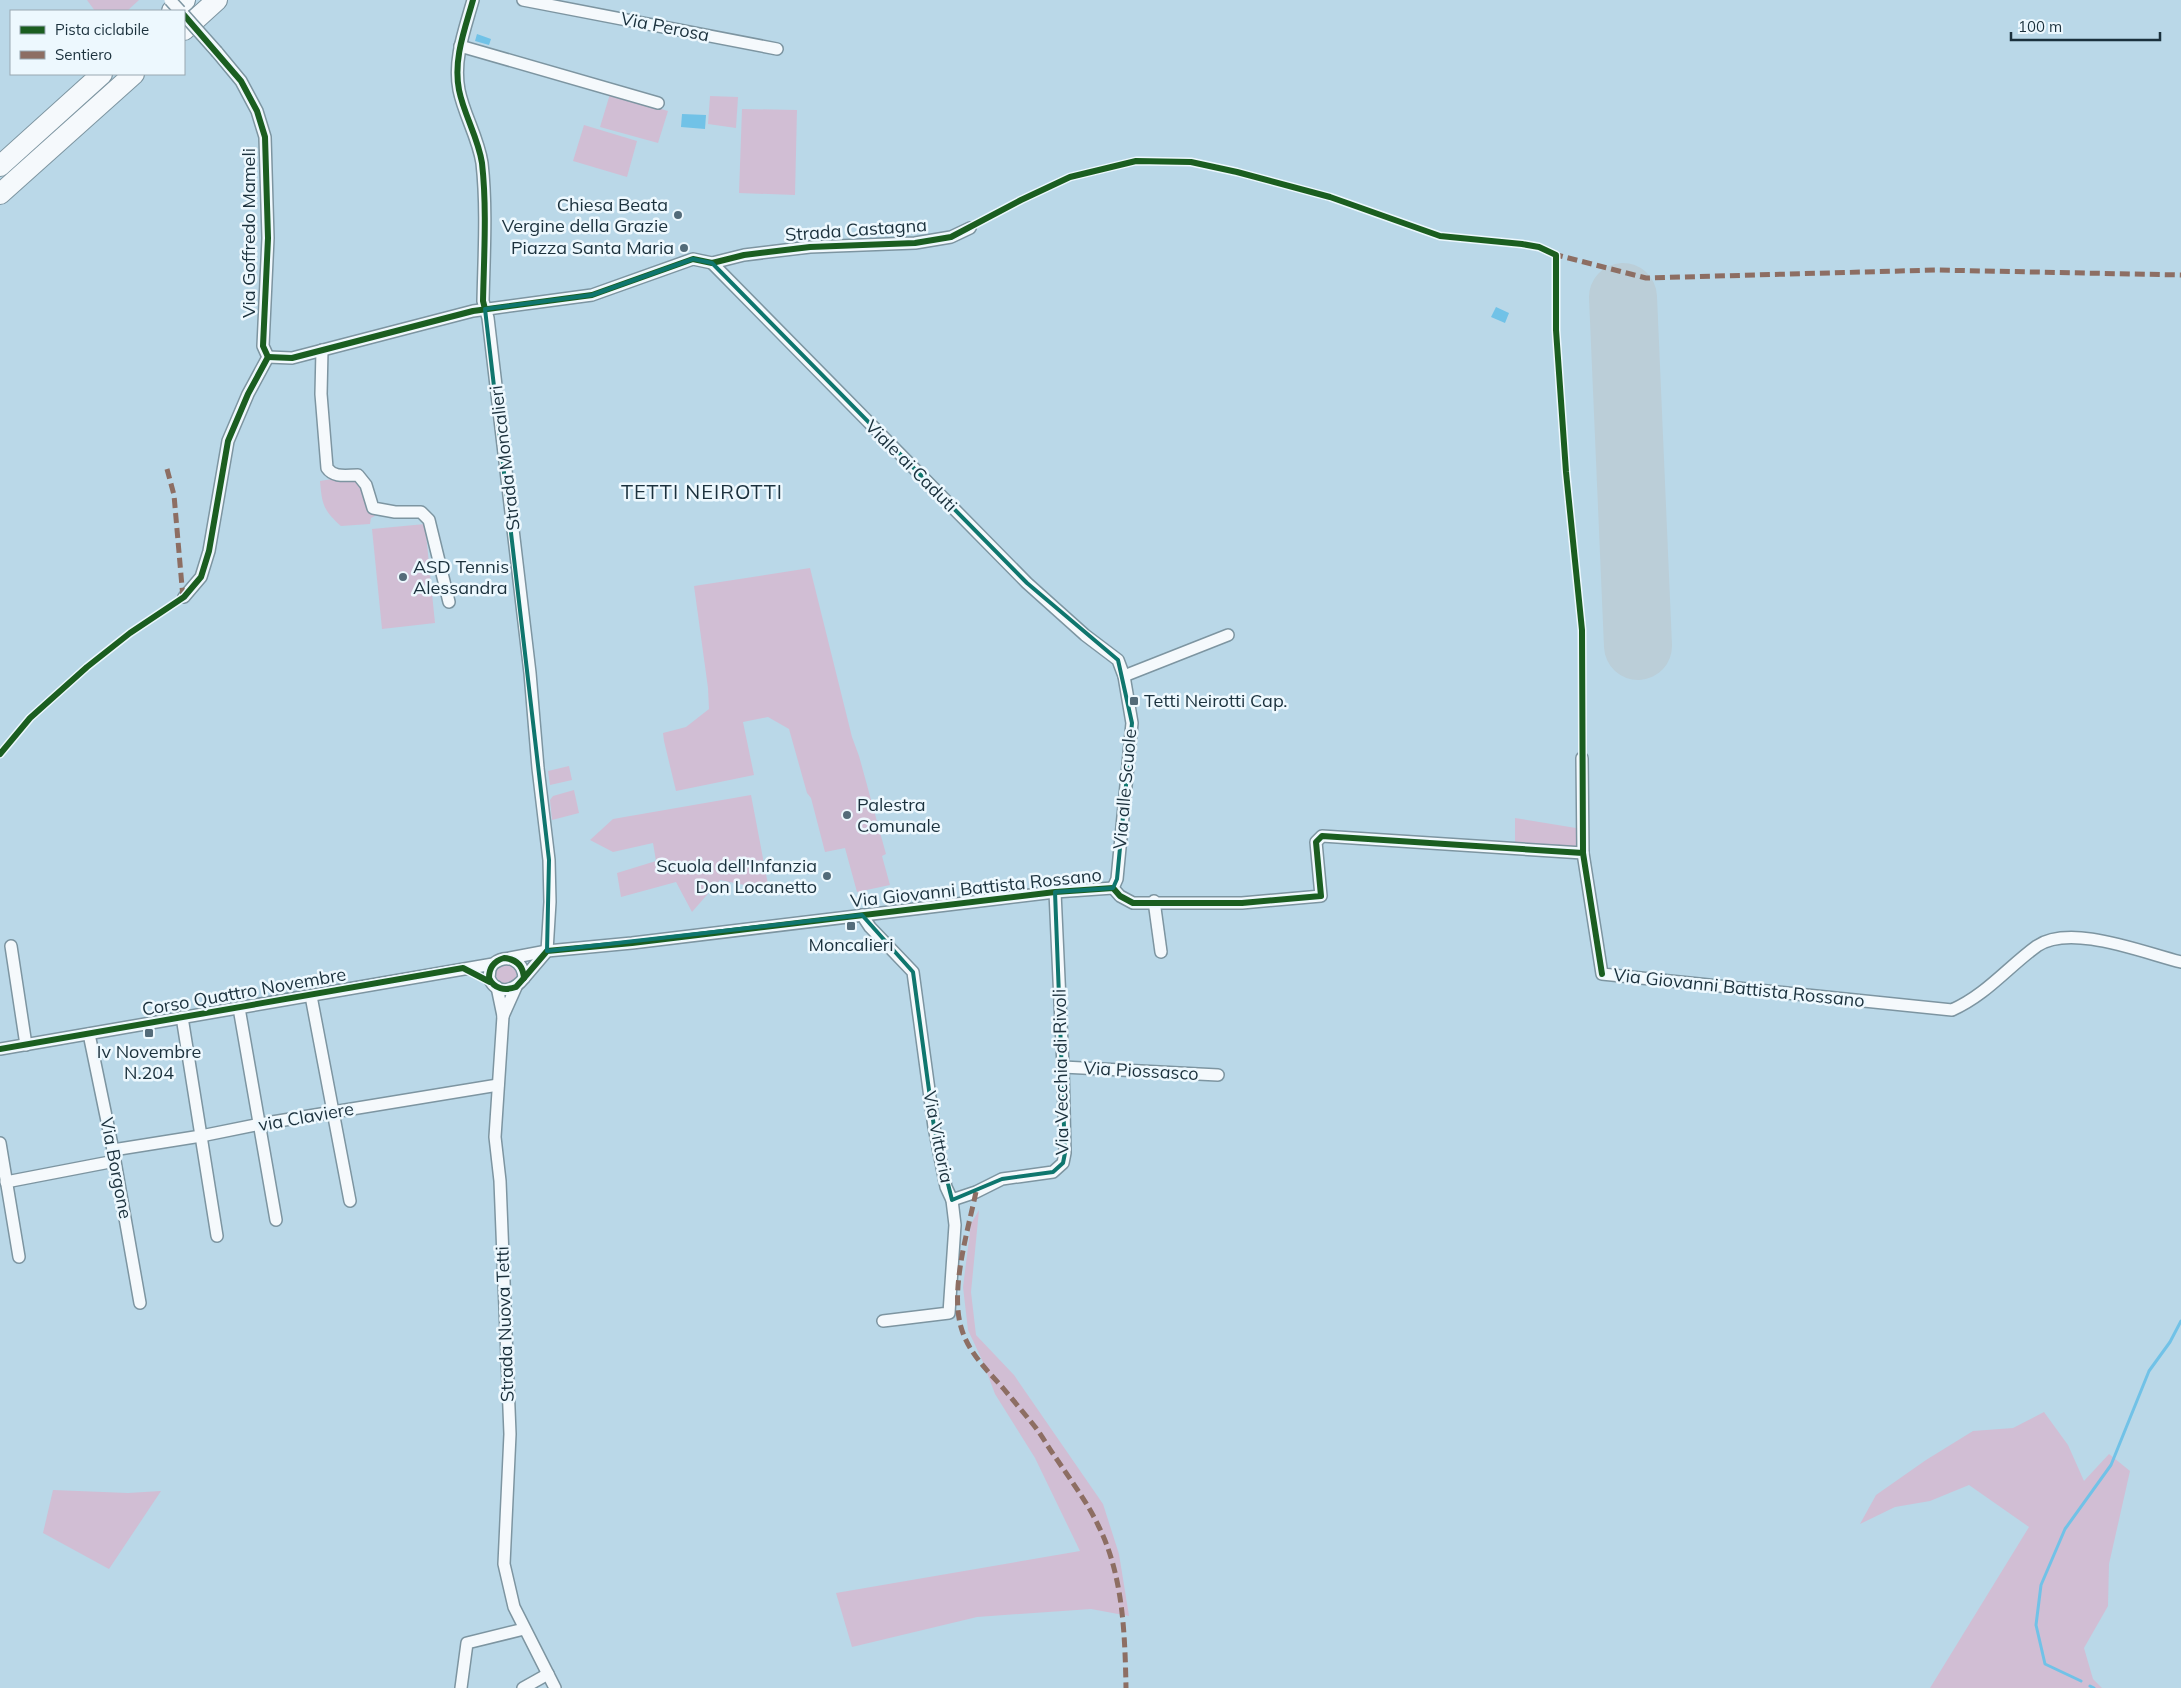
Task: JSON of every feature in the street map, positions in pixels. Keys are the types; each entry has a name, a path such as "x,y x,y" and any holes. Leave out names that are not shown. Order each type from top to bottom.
{"highway":[{"path":"173,10 185,0"},
{"path":"185,29 217,0"},
{"path":"0,166 101,75"},
{"path":"0,194 133,75"}],"street":[{"path":"170,0 179,10"},
{"name":"Strada Moncalieri","path":"473,0 460,46 458,62 459,90 481,160 485,192 483,301 530,673 538,768 549,860 550,902 547,924 547,951"},
{"name":"Via Perosa","path":"523,0 777,49"},
{"name":"Via Goffredo Mameli","path":"185,16 241,81 257,111 265,137 268,238 263,346 268,357"},
{"path":"460,46 658,103"},
{"name":"Strada Castagna","path":"268,357 292,358 437,319 485,310 592,295 693,259 712,263 744,256 810,247 915,243 951,237 970,228"},
{"name":"Viale ai Caduti","path":"712,263 1027,584 1118,660"},
{"path":"322,350 321,394 327,468 336,475 358,475 366,484 372,508 395,512 421,512 429,520 449,602"},
{"path":"184,597 202,577 209,551 228,441 248,394 268,357"},
{"path":"1124,676 1228,635"},
{"name":"Via alle Scuole","path":"1113,888 1117,879 1132,723 1124,676 1118,660"},
{"path":"1582,758 1583,853"},
{"name":"Via Giovanni Battista Rossano","path":"510,958 547,951 1055,892 1113,888 1120,896 1133,903 1242,903 1322,896 1316,842 1322,836 1583,853 1602,974 1952,1010 1969,1003 2038,946 2064,937 2095,940 2181,962"},
{"name":"Via Vecchia di Rivoli","path":"952,1200 976,1192 1002,1179 1053,1172 1063,1163 1065,1153 1064,1067 1055,892"},
{"path":"1154,902 1161,952"},
{"name":"Via Vittoria","path":"862,915 870,927 913,972 934,1127 946,1187 952,1200 955,1225 949,1313 883,1321"},
{"path":"529,954 540,940 547,924"},
{"path":"11,946 26,1045"},
{"path":"462,968 506,990 516,987 547,951"},
{"path":"494,984 489,974 493,964 504,958 510,958 521,966 524,978"},
{"name":"Corso Quattro Novembre","path":"0,1049 493,964"},
{"name":"Strada Nuova Tetti","path":"494,984 504,1016"},
{"name":"Strada Nuova Tetti","path":"516,987 504,1016 495,1137 500,1181 510,1434 504,1564 514,1607 555,1688"},
{"path":"311,996 350,1202"},
{"path":"239,1008 276,1220"},
{"path":"182,1017 217,1236"},
{"name":"Via Borgone","path":"88,1034 114,1155 140,1303"},
{"name":"Via Piossasco","path":"1064,1067 1218,1075"},
{"name":"via Claviere","path":"6,1182 114,1155 260,1124 498,1085"},
{"path":"0,1143 19,1257"},
{"path":"461,1688 467,1643 524,1629"},
{"path":"523,1688 548,1674"}],"highlighted area":[{"path":"693,259 712,263 1027,583 1118,660 1132,723 1117,879 1113,888 1055,892 1065,1153 1063,1163 1053,1172 1002,1179 952,1200 934,1127 913,972 862,915 547,951 549,860 485,309 592,295"}],"shaded area":[{"path":"87,0 139,0 128,10 94,10"},
{"path":"610,94 668,111 658,143 600,127"},
{"path":"710,96 738,97 736,128 708,124"},
{"path":"742,109 797,110 795,195 739,193"},
{"path":"584,125 637,141 627,177 573,161"},
{"path":"338,478 355,480 375,516 371,518 370,524 341,526 327,511 324,506 320,481"},
{"name":"ASD Tennis Alessandra","path":"425,524 435,623 382,629 372,529"},
{"path":"810,568 852,737 886,854 882,856 890,885 857,892 845,848 825,852 811,798 807,793 789,729 768,717 743,722 754,775 676,791 664,741 663,733 686,727 709,709 708,688 694,586"},
{"path":"569,766 572,780 550,785 548,771"},
{"path":"574,790 579,813 552,820 550,800 553,796"},
{"path":"751,795 769,890 720,880 692,912 676,882 621,897 617,873 656,861 653,843 613,852 590,840 613,819"},
{"path":"1515,818 1576,828 1577,848 1515,842"},
{"path":"506,963 518,970 515,981 503,984 495,981 493,971 499,965"},
{"path":"979,1210 971,1292 976,1335 1014,1375 1103,1504 1119,1554 1129,1616 1091,1609 977,1617 852,1647 836,1593 1080,1551 1035,1458 995,1394 968,1330 963,1287 971,1224"},
{"path":"2044,1412 2068,1445 2084,1481 2109,1454 2130,1471 2109,1564 2108,1606 2084,1648 2093,1679 2102,1688 1930,1688 2029,1527 1969,1485 1930,1501 1895,1507 1860,1524 1876,1495 1926,1460 1973,1431 2013,1428"},
{"path":"53,1490 128,1493 161,1491 109,1569 43,1533"}],"water":[{"path":"477,34 491,39 489,45 475,41"},
{"path":"682,114 706,115 705,129 681,127"},
{"path":"1496,307 1509,313 1505,323 1491,317"}],"waterway":[{"path":"2081,1681 2045,1664 2036,1625 2041,1585 2065,1529 2111,1465 2149,1371 2170,1342 2181,1321"},
{"path":"2090,1686 2094,1688"}],"runway":[{"path":"1623,297 1638,646"}],"marked path":[{"path":"1553,254 1646,278 1936,270 2181,275"},
{"path":"167,469 174,495 183,598"},
{"path":"976,1192 961,1260 958,1295 958,1312 961,1327 973,1352 1036,1428 1079,1492 1098,1525 1113,1564 1118,1584 1125,1647 1126,1688"}],"cycle path":[{"path":"473,0 461,44 458,78 461,99 480,153 484,180 483,301 485,309"},
{"path":"185,16 241,81 257,111 265,137 268,238 263,346 268,357"},
{"path":"268,357 292,358 473,311 592,295 693,259 712,263 744,255 810,247 915,243 951,237 1021,200 1070,177 1136,161 1191,162 1237,172 1330,197 1440,236 1539,247 1556,255 1556,330 1566,472 1582,630 1583,853"},
{"path":"0,754 30,718 87,667 130,633 184,597 201,577 209,551 228,441 248,394 268,357"},
{"path":"524,978 547,951 632,943 1055,892 1113,888 1120,896 1133,903 1242,903 1321,896 1316,842 1322,836 1583,853 1602,974"},
{"path":"504,958 515,961 522,970 524,978 516,987 500,988 494,985 489,978 493,965 504,958"},
{"path":"0,1049 463,968 490,982"}],"place":[{"name":"Chiesa Beata Vergine della Grazie","path":"678,215"},
{"name":"Piazza Santa Maria","path":"684,248"},
{"name":"ASD Tennis Alessandra","path":"403,577"},
{"name":"Tetti Neirotti Cap.","path":"1134,701"},
{"name":"Palestra Comunale","path":"847,815"},
{"name":"Scuola dell'Infanzia Don Locanetto","path":"827,876"},
{"name":"Moncalieri","path":"851,926"},
{"name":"Iv Novembre N.204","path":"149,1033"}],"district":[{"name":"TETTI NEIROTTI","path":"702,492"}]}
